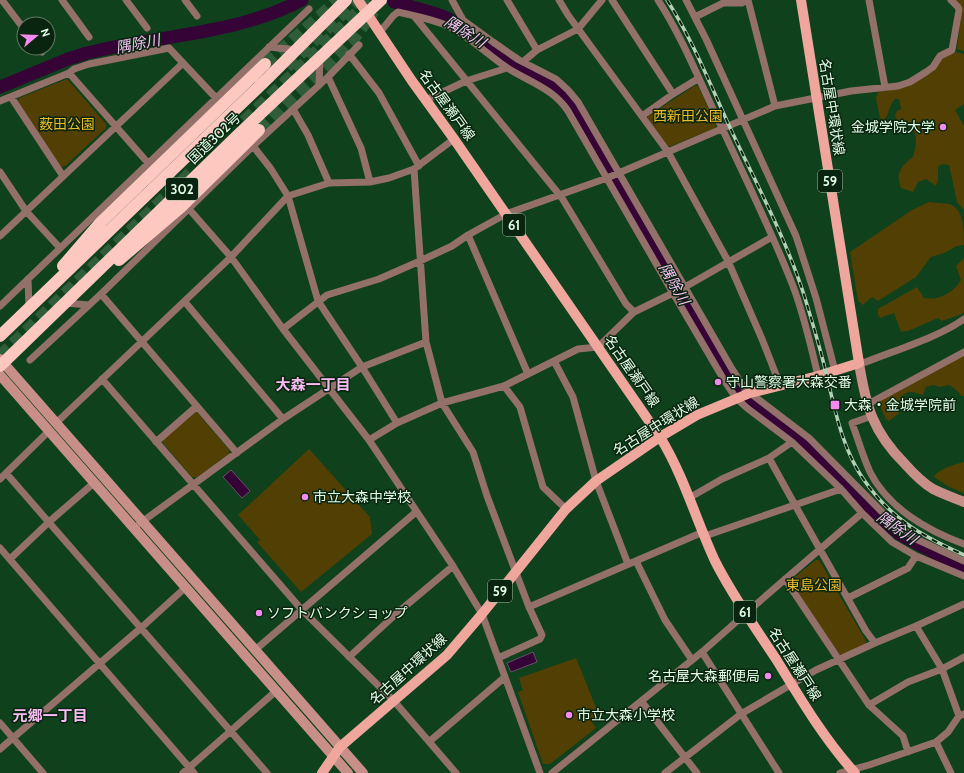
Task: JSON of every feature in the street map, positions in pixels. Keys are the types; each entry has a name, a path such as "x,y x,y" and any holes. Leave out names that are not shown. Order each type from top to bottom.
{"highway":[{"name":"国道302号","path":"0,336 297,50 346,0"},
{"name":"国道302号","path":"1,366 320,57 381,0"},
{"path":"29,307 102,222 265,64"},
{"path":"65,303 131,250 181,207 259,130"}],"main road":[{"name":"名古屋瀬戸線","path":"358,0 669,451 722,574 792,685 829,740 854,772"},
{"name":"名古屋中環状線","path":"322,773 340,747 447,655 482,614 566,509 596,481 660,437 697,415 743,396 818,376 859,362 801,0"}],"street":[{"path":"2,0 16,18"},
{"path":"62,0 89,38"},
{"path":"126,0 147,28"},
{"path":"185,0 197,16"},
{"path":"452,0 463,20 519,60 524,61 556,79 578,102 745,389 743,396 747,408 792,442 892,542 916,556 964,576"},
{"path":"507,0 538,50"},
{"path":"559,0 578,29 668,152 728,262 762,339 780,385"},
{"path":"524,61 538,50 578,29 602,0"},
{"path":"612,0 673,94"},
{"path":"658,0 671,20 699,78 772,237 793,287 818,376"},
{"path":"686,0 696,17 744,119 796,236 816,298 835,371"},
{"path":"696,17 715,3 742,3 747,0 775,106"},
{"path":"869,0 885,87"},
{"path":"283,329 326,295 379,278 420,261 452,246 468,235 506,214 619,173 775,106 851,91 898,86 910,82 933,67 940,56 952,50 959,10 951,0"},
{"path":"0,306 309,9"},
{"path":"380,32 392,16 398,12 431,19 458,31 507,68 546,89 564,106 724,380 743,396 810,438 889,519 916,539 964,561"},
{"path":"414,16 560,195 626,304 634,312"},
{"path":"30,360 101,294 253,146 328,77 349,54 360,45"},
{"path":"269,47 297,50"},
{"path":"0,102 69,73 74,69 89,64 169,48 216,98"},
{"path":"349,54 379,93 416,167 420,261 426,342 442,403 473,452 487,496 529,607 542,636 540,640 498,658"},
{"path":"319,85 320,57"},
{"path":"0,236 183,63"},
{"path":"426,100 466,81 507,68"},
{"path":"69,73 148,163"},
{"path":"328,77 361,148 370,182"},
{"path":"642,116 699,78"},
{"path":"11,97 63,176"},
{"path":"294,109 308,135 329,183"},
{"path":"0,479 102,379 143,342 231,257 288,196 329,183 370,182 389,178 416,167 454,139"},
{"path":"253,146 271,169 288,196 318,301 397,423"},
{"path":"0,172 26,211 60,248"},
{"path":"189,209 231,257 283,329 369,440 482,614 540,773"},
{"path":"468,235 528,374"},
{"path":"685,287 772,237"},
{"path":"28,279 29,307"},
{"path":"369,440 397,423 442,403 504,386 578,349 598,347 634,312 673,293"},
{"path":"101,294 237,453"},
{"path":"185,302 283,419"},
{"path":"65,303 89,305"},
{"path":"964,319 958,324 931,337 866,362 859,362 864,393 875,426 890,450 932,488 964,502"},
{"path":"138,525 283,419 362,367 426,342"},
{"path":"868,404 964,352"},
{"path":"554,361 573,397 596,481 628,564"},
{"path":"1,366 138,525 186,587 348,773"},
{"path":"102,379 302,610 394,701 456,773"},
{"path":"504,386 520,408 543,487 566,509"},
{"path":"156,442 197,406"},
{"path":"872,416 852,423 870,472 881,488 909,516 930,529 964,544"},
{"path":"53,427 95,482 138,525 255,650 363,773"},
{"path":"689,498 722,479 769,458 792,442"},
{"path":"769,458 866,631 875,643"},
{"path":"6,473 268,773"},
{"path":"10,559 95,482"},
{"path":"529,607 628,564 704,534 841,490"},
{"path":"255,650 416,512"},
{"path":"552,773 642,702 702,652 862,513"},
{"path":"0,548 192,770"},
{"path":"848,598 908,568 916,556"},
{"path":"636,561 665,620 692,660"},
{"path":"349,657 452,566"},
{"path":"785,579 869,705 903,736 908,752"},
{"path":"0,749 142,627 186,587"},
{"path":"665,773 741,714 816,670 964,604"},
{"path":"840,773 854,772 936,742 948,732 962,715 942,669 916,626"},
{"path":"702,652 779,773"},
{"path":"869,705 908,682 942,669 964,657"},
{"path":"430,741 505,677"},
{"path":"184,773 192,770 231,732 276,692"},
{"path":"642,702 697,773"},
{"path":"0,723 43,773"},
{"path":"936,742 951,773"}],"green space":[{"path":"955,0 964,0 964,51 957,49 962,11"},
{"name":"金城学院大学","path":"956,52 964,54 964,104 955,110 964,126 964,210 957,202 949,165 942,164 938,167 938,180 936,186 926,179 918,182 913,192 901,188 899,183 899,174 902,167 913,157 916,144 914,131 906,124 897,121 895,115 897,111 901,109 899,99 895,99 884,121 880,118 876,98 878,92 896,89 941,59"},
{"name":"薮田公園","path":"67,79 106,124 106,128 65,166 61,167 18,101 19,98"},
{"name":"西新田公園","path":"696,85 698,86 716,125 715,128 668,146 648,119 648,116"},
{"path":"929,202 949,204 958,210 962,221 964,245 957,246 944,253 931,257 916,277 878,301 872,297 863,305 858,301 850,252 912,210"},
{"path":"964,258 964,312 962,314 942,321 938,318 908,331 901,332 894,313 880,318 878,315 878,309 917,287 924,298 930,299 946,295 961,280 956,266"},
{"path":"964,355 964,396 949,385 939,387 934,385 926,387 923,395 908,392 900,398 902,408 899,413 889,421 886,419 879,404 881,399"},
{"path":"196,411 229,450 229,454 197,477 192,477 163,443 163,440"},
{"path":"309,449 370,517 372,534 301,592 257,542 260,540 238,515"},
{"path":"964,462 964,493 949,487 934,477 943,469"},
{"name":"東島公園","path":"816,560 819,560 866,641 865,645 842,655 839,654 791,582 791,580"},
{"path":"576,658 599,715 591,721 596,728 550,764 543,764 518,692 523,690 519,678"}],"shaded area":[{"path":"231,470 250,491 242,498 223,477"},
{"path":"533,652 537,662 511,672 507,663"}],"waterway":[{"name":"隅除川","path":"0,87 68,59 87,53 196,33 250,21 276,12 302,0"},
{"name":"隅除川","path":"394,2 447,18 466,29 505,58 537,76 566,98 574,108 666,267 726,375 746,399 807,446 860,501 901,535 964,568"}],"tunnel":[{"path":"265,64 338,0"},
{"path":"287,67 357,0"},
{"path":"244,121 370,0"},
{"path":"259,130 353,40 374,11"},
{"path":"0,356 190,173"}],"railway":[{"path":"667,0 686,32 789,254 813,324 840,428 856,468 874,494 896,516 934,541 964,555"}],"place":[{"name":"金城学院大学","path":"943,127"},
{"name":"守山警察署大森交番","path":"718,382"},
{"name":"大森・金城学院前","path":"835,405"},
{"name":"市立大森中学校","path":"305,497"},
{"name":"ソフトバンクショップ","path":"259,613"},
{"name":"名古屋大森郵便局","path":"768,676"},
{"name":"市立大森小学校","path":"569,715"}],"district":[{"name":"大森一丁目","path":"313,385"},
{"name":"元郷一丁目","path":"50,716"}]}
